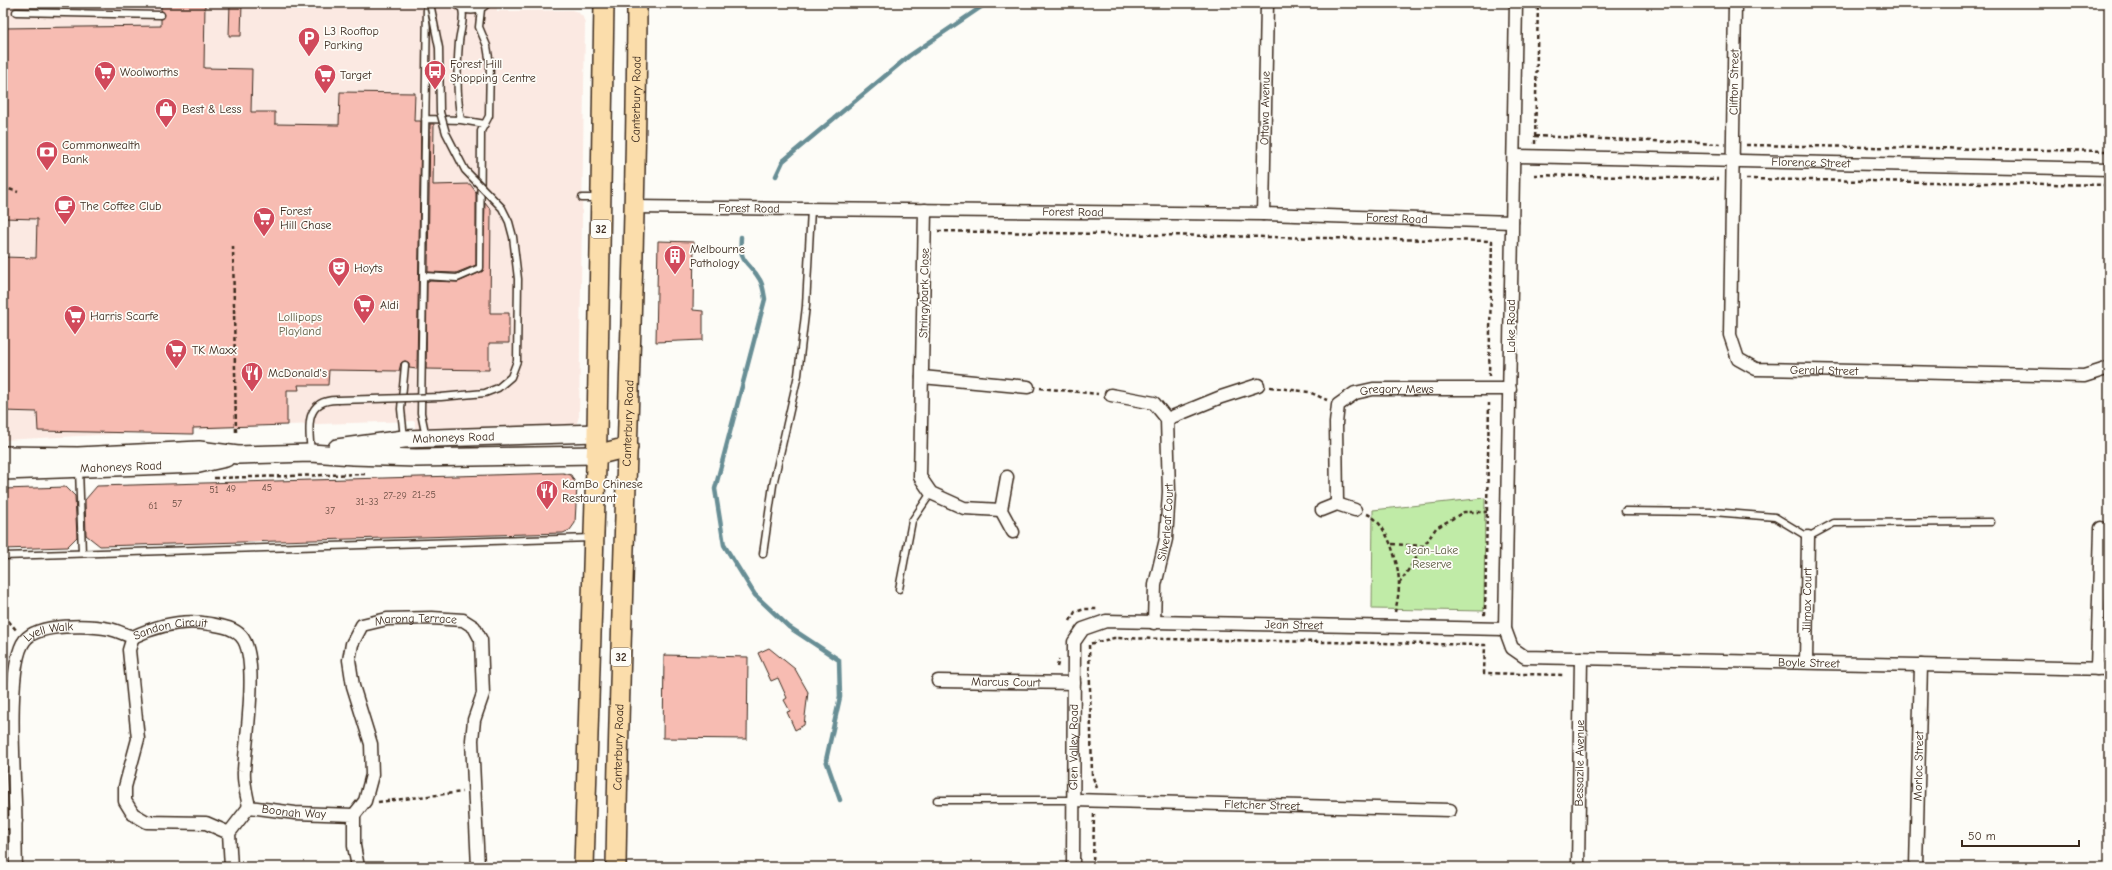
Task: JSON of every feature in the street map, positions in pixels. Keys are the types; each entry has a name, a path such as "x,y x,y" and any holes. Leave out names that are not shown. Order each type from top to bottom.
{"main road":[{"name":"32","path":"584,867 597,433 604,3"},
{"name":"Canterbury Road","path":"616,867 618,748 634,207 637,3"},
{"name":"Mahoneys Road","path":"311,453 404,439 597,433"},
{"path":"597,433 628,447"},
{"path":"404,439 416,458"},
{"path":"426,439 437,457"},
{"path":"596,455 628,447"},
{"name":"Mahoneys Road","path":"3,455 78,462 199,464 238,455 311,453 416,458 596,455"},
{"name":"Mahoneys Road","path":"3,471 78,462"}],"street":[{"name":"Ottawa Avenue","path":"1264,214 1268,3"},
{"name":"Lake Road","path":"1512,648 1505,629 1516,3"},
{"name":"Clifton Street","path":"1733,162 1735,3"},
{"name":"Florence Street","path":"1514,156 1733,162 2109,169"},
{"name":"Gerald Street","path":"1733,162 1730,335 1738,359 1756,369 2084,376 2109,368"},
{"name":"Forest Road","path":"634,207 1264,214 1512,222"},
{"name":"Stringybark Close","path":"925,210 920,477 931,493"},
{"path":"922,377 1028,387"},
{"path":"1111,395 1154,403 1167,419 1258,385"},
{"name":"Gregory Mews","path":"1338,405 1355,393 1372,389 1510,388"},
{"path":"1337,504 1336,423 1338,405"},
{"name":"Silverleaf Court","path":"1154,623 1155,585 1166,539 1169,492 1167,419"},
{"path":"1007,477 1001,510 1013,532"},
{"path":"931,493 964,508 1001,510"},
{"path":"1322,510 1337,504 1355,510"},
{"path":"2101,528 2103,669"},
{"name":"Jilmax Court","path":"1806,662 1808,537"},
{"name":"Marong Terrace","path":"354,815 365,801 372,775 370,744 353,686 349,660 352,644 362,625 387,619 432,618 463,620 474,627 481,640 483,694 474,720 472,740 478,867"},
{"name":"Sandon Circuit","path":"229,833 206,823 147,822 133,814 125,801 125,787 138,739 129,650 133,637 146,630 172,624 202,622 227,627 241,636 249,655 250,702 244,772 250,807"},
{"name":"Jean Street","path":"1084,629 1106,622 1505,629"},
{"name":"Lyell Walk","path":"16,867 16,821 12,741 13,700 18,661 24,640 33,633 55,627 110,629 133,637"},
{"name":"Glen Valley Road","path":"1073,867 1074,642 1084,629"},
{"name":"Boyle Street","path":"1512,648 1525,657 2103,669"},
{"name":"Bessazile Avenue","path":"1578,867 1582,658"},
{"name":"Morloc Street","path":"1916,867 1921,665"},
{"name":"Marcus Court","path":"938,681 1074,683"},
{"name":"Fletcher Street","path":"1073,800 1450,810"},
{"name":"Boonah Way","path":"229,833 250,807 296,813 354,815"},
{"path":"354,815 354,846 358,867"},
{"path":"3,823 16,821"},
{"path":"229,833 231,867"}],"lane":[{"path":"426,439 421,413 427,3"},
{"path":"311,453 308,431 312,411 321,402 338,400 441,397 485,393 504,384 515,370 517,361 518,279 513,237 509,222 502,208 465,170 446,133 440,112 439,48 430,3"},
{"path":"455,3 462,9 468,11 481,9 488,3"},
{"path":"461,120 457,101 459,42 464,18 462,9"},
{"path":"424,276 456,278 480,268 481,131 489,116 490,64 487,46 479,27 481,9"},
{"path":"16,12 161,15"},
{"path":"425,120 461,120 485,124"},
{"path":"582,198 601,198"},
{"path":"763,554 773,485 798,375 806,306 811,209"},
{"path":"404,365 401,409 404,439"},
{"path":"78,462 82,553"},
{"path":"899,589 912,521 931,493"},
{"path":"1625,511 1713,512 1775,517 1808,537 1834,523 1992,522"},
{"path":"3,556 594,538"},
{"path":"937,800 1073,800"}],"path":[{"path":"1535,157 1538,3"},
{"path":"1535,136 1733,144 2109,151"},
{"path":"1534,175 2109,185"},
{"path":"3,187 18,192"},
{"path":"936,231 1492,241 1485,614 1478,613"},
{"path":"233,246 236,433"},
{"path":"1258,385 1309,392 1338,405"},
{"path":"1028,387 1111,395"},
{"path":"207,479 372,474"},
{"path":"1355,510 1373,517 1392,544 1399,584 1395,612"},
{"path":"1399,584 1436,528 1464,512 1488,512"},
{"path":"1392,544 1424,546"},
{"path":"1388,611 1403,612"},
{"path":"3,618 6,618 24,640"},
{"path":"1105,788 1097,788 1092,775 1090,644 1114,638 1485,645 1484,674 1564,675"},
{"path":"365,801 380,803 411,797 475,790"}],"shaded area":[{"name":"Forest Hill Chase","path":"3,3 497,3 497,11 572,10 578,12 583,17 585,24 579,416 577,423 574,426 415,435 415,421 287,425 3,440"}],"green space":[{"name":"Jean-Lake Reserve","path":"1485,498 1484,611 1372,609 1373,510"}],"building":[{"name":"Forest Hill Chase","path":"161,3 205,3 204,68 252,69 251,112 275,112 275,124 339,125 340,92 415,93 414,121 421,121 417,369 409,368 409,363 405,361 401,363 399,371 329,370 328,385 298,385 299,390 287,390 287,425 193,428 193,434 38,431 37,412 3,411 3,257 36,258 37,219 3,218 3,28 161,26 161,19 165,15 161,10"},
{"path":"230,3 242,3 241,36 229,36"},
{"path":"430,124 434,124 433,185 470,184 476,192 476,265 456,273 428,272"},
{"path":"485,202 491,210 490,313 509,313 509,343 489,343 489,370 426,369 427,281 458,282 483,271"},
{"name":"Melbourne Pathology","path":"658,241 694,242 693,310 703,311 703,340 656,342"},
{"path":"563,473 571,475 577,486 575,523 570,530 563,533 100,546 86,535 85,500 97,486"},
{"path":"66,487 75,496 77,537 67,547 3,549 3,489"},
{"path":"769,648 795,669 808,692 804,725 795,730 787,712 790,711 784,700 787,698 778,678 771,681 758,653"},
{"path":"664,655 748,657 747,739 663,738"}],"waterway":[{"path":"776,176 783,161 909,56 987,3"},
{"path":"741,237 743,258 760,280 765,299 715,489 724,545 755,595 789,627 839,660 840,697 826,760 840,800"}],"place":[{"name":"L3 Rooftop Parking","path":"309,58"},
{"name":"Forest Hill Shopping Centre","path":"435,90"},
{"name":"Woolworths","path":"105,92"},
{"name":"Target","path":"325,94"},
{"name":"Best & Less","path":"166,128"},
{"name":"Commonwealth Bank","path":"47,172"},
{"name":"The Coffee Club","path":"65,226"},
{"name":"Forest Hill Chase","path":"264,238"},
{"name":"Melbourne Pathology","path":"675,276"},
{"name":"Hoyts","path":"339,288"},
{"name":"Aldi","path":"364,324"},
{"name":"Harris Scarfe","path":"75,336"},
{"name":"TK Maxx","path":"176,370"},
{"name":"McDonald's","path":"252,392"},
{"name":"KamBo Chinese Restaurant","path":"547,510"}],"park label":[{"name":"Lollipops Playland","path":"300,324"}]}
